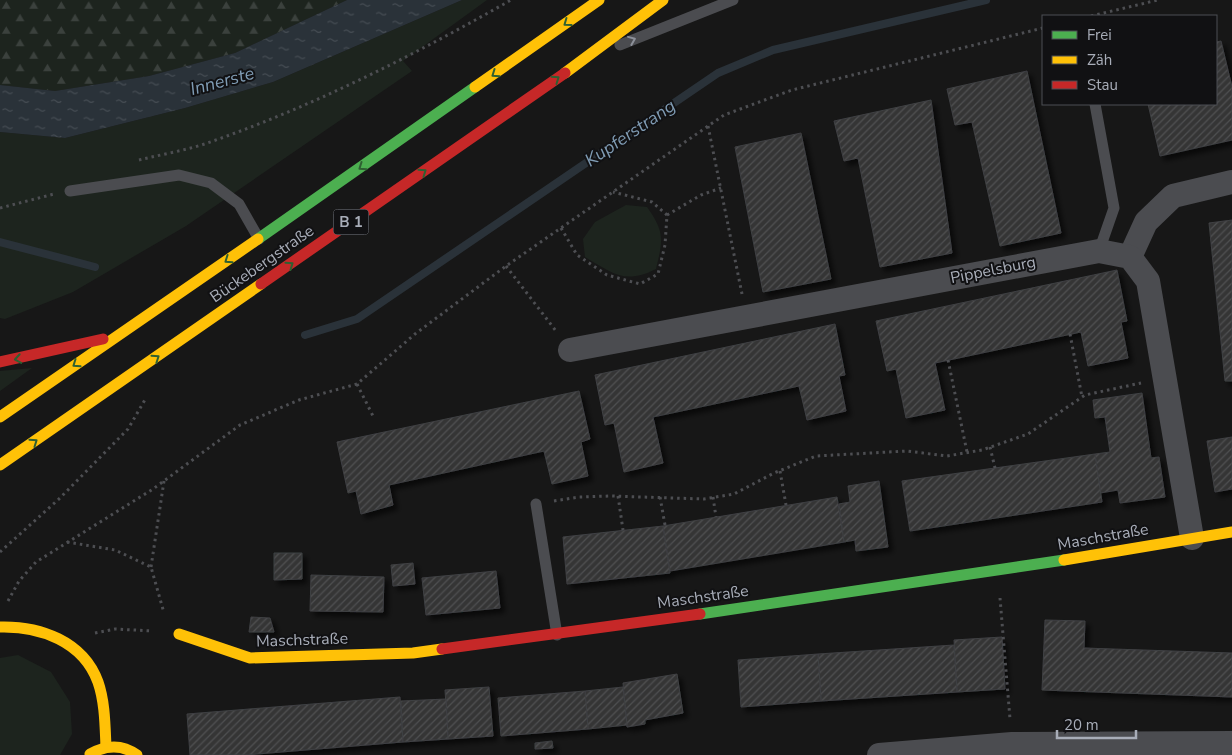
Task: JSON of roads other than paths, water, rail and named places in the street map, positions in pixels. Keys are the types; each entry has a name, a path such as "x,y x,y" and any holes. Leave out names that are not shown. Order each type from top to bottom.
{"main road":[{"name":"Bückebergstraße","path":"0,417 259,239 599,0"},
{"name":"Bückebergstraße","path":"0,465 586,59 662,0"},
{"path":"0,362 116,336"},
{"name":"Maschstraße","path":"174,633 250,658 413,653 557,635 999,571 1232,532"},
{"path":"3,626 45,632 68,644 87,663 97,680 105,720 106,747"},
{"path":"88,755 106,747 126,748 137,755"}],"street":[{"path":"1192,538 1148,281 1130,257 1146,222 1173,196 1232,182"},
{"name":"Pippelsburg","path":"570,350 1099,251 1130,257"},
{"path":"879,755 1012,744 1232,743"}],"lane":[{"path":"586,59 733,0"},
{"path":"1094,105 1114,208 1099,251"},
{"path":"70,191 178,175 211,183 239,204 259,239"},
{"path":"536,504 557,635"}],"water":[{"name":"Innerste","path":"347,0 462,0 273,82 185,108 65,138 0,132 0,85 55,91 149,76 235,53"}],"waterway":[{"name":"Kupferstrang","path":"305,335 357,319 718,73 773,50 986,0"},
{"name":"Kupferstrang","path":"0,242 95,267"}]}
